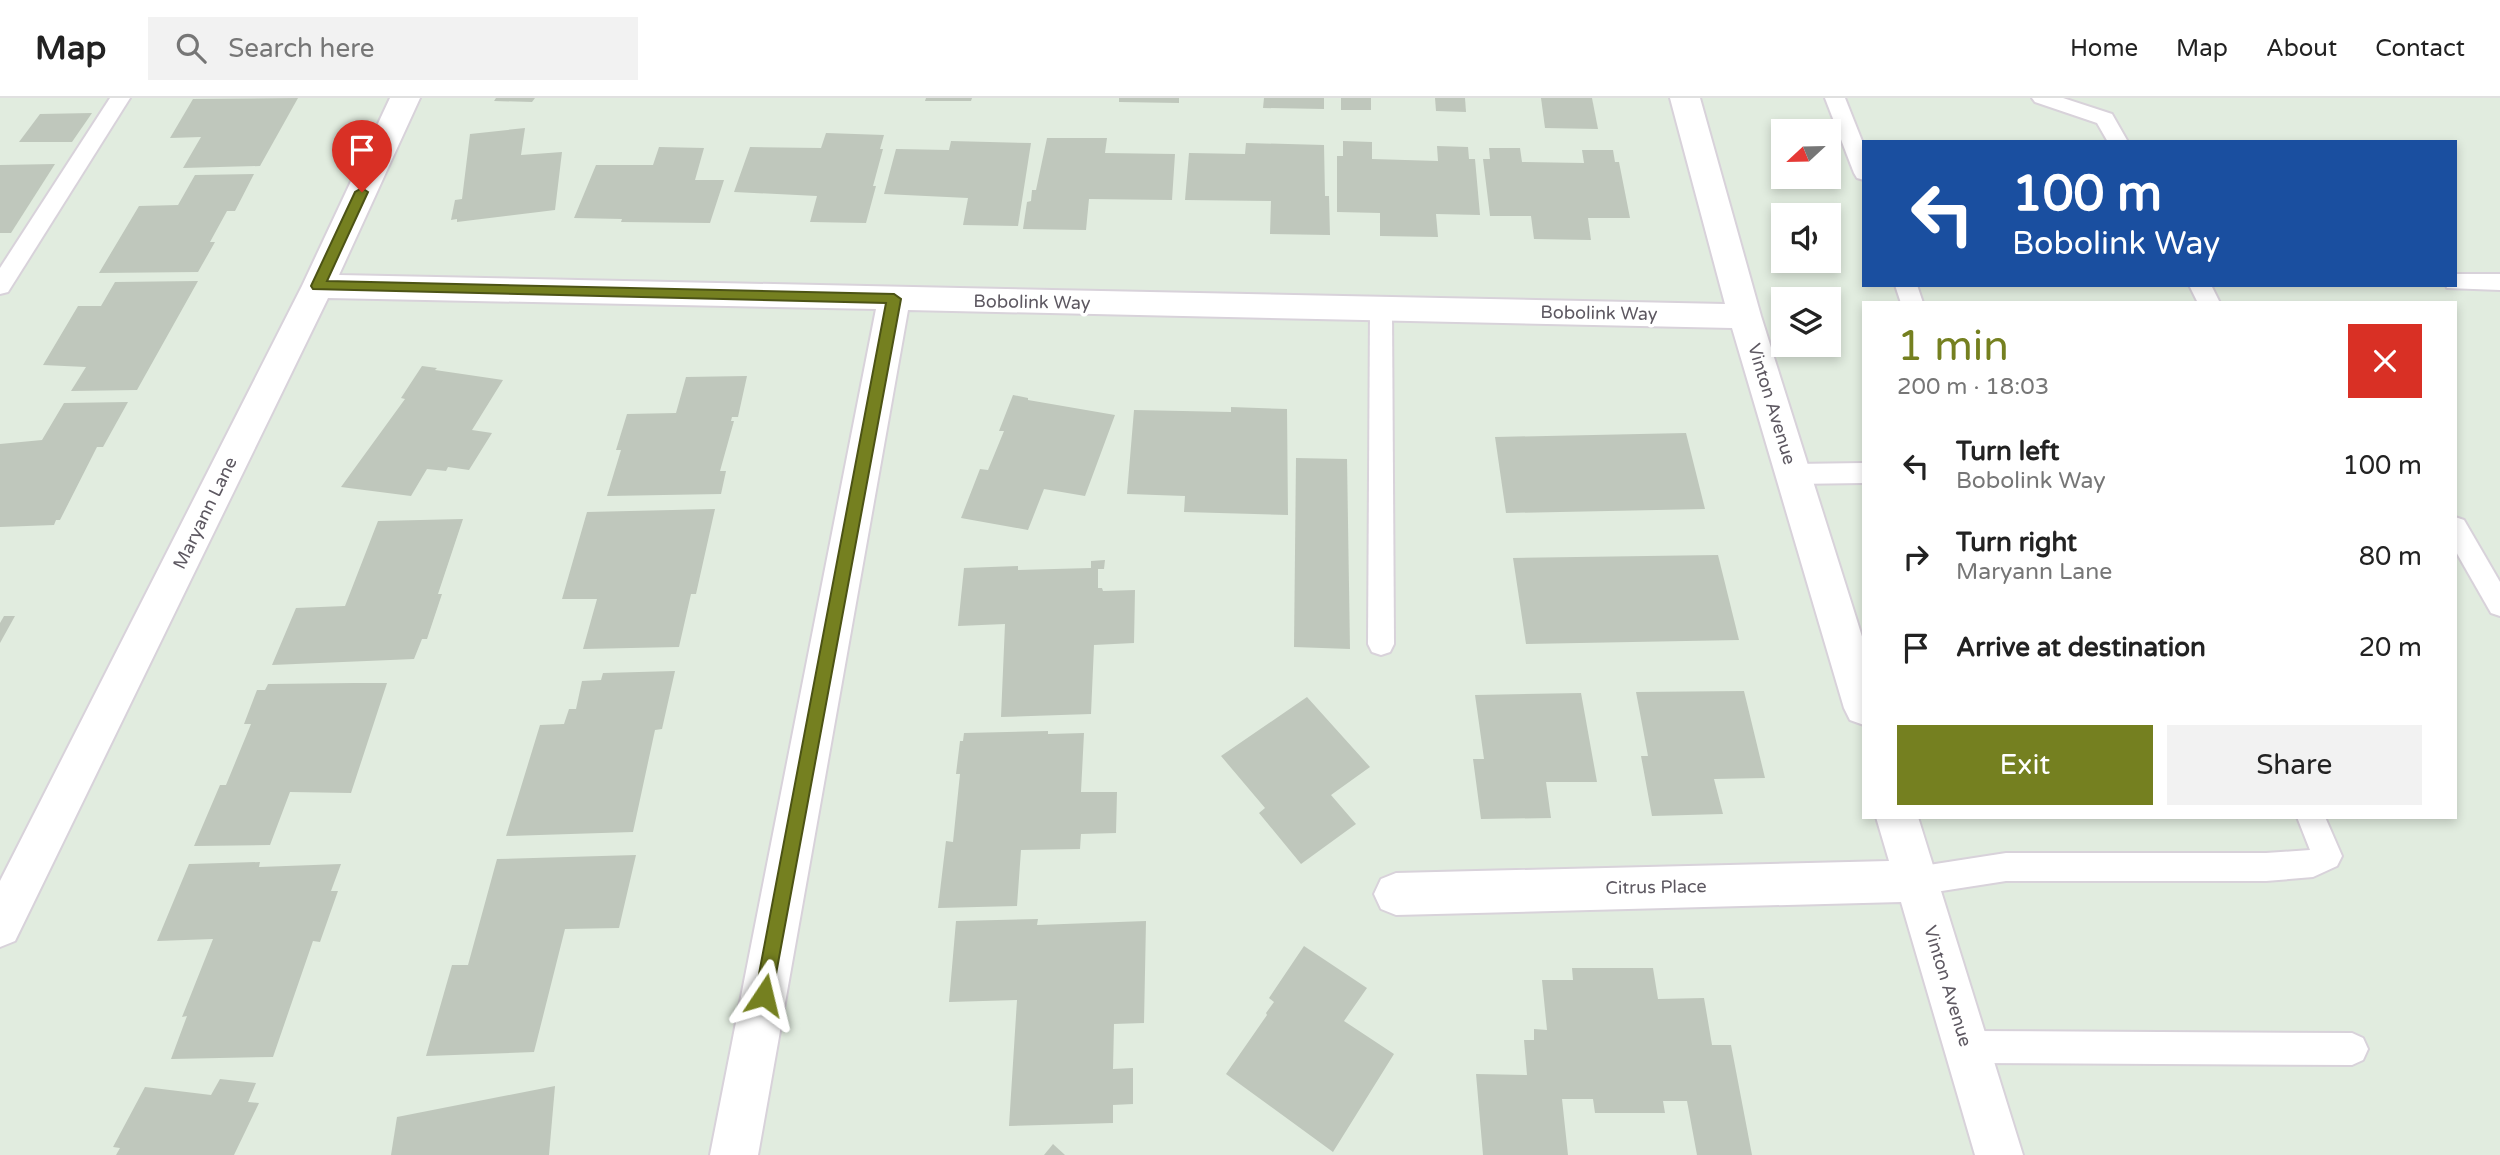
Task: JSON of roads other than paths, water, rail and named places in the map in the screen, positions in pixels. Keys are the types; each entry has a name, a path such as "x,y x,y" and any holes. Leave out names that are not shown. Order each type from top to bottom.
{"street":[{"name":"Maryann Lane","path":"0,926 318,286 405,98"},
{"name":"Vinton Avenue","path":"1685,98 1745,316 1862,701"},
{"name":"Bobolink Way","path":"318,286 1745,316"},
{"path":"734,1155 894,299"},
{"name":"Vinton Avenue","path":"1898,819 1999,1155"},
{"name":"Citrus Place","path":"1396,894 1916,881"}],"lane":[{"path":"0,286 120,98"},
{"path":"1835,98 1862,168"},
{"path":"2042,98 2105,119 2117,140"},
{"path":"2457,282 2500,282"},
{"path":"1381,309 1381,644"},
{"path":"1793,474 1862,473"},
{"path":"2457,530 2500,605"},
{"path":"1916,881 2006,867 2266,867 2313,863 2327,856 2312,819"},
{"path":"1966,1047 2352,1049"}]}
